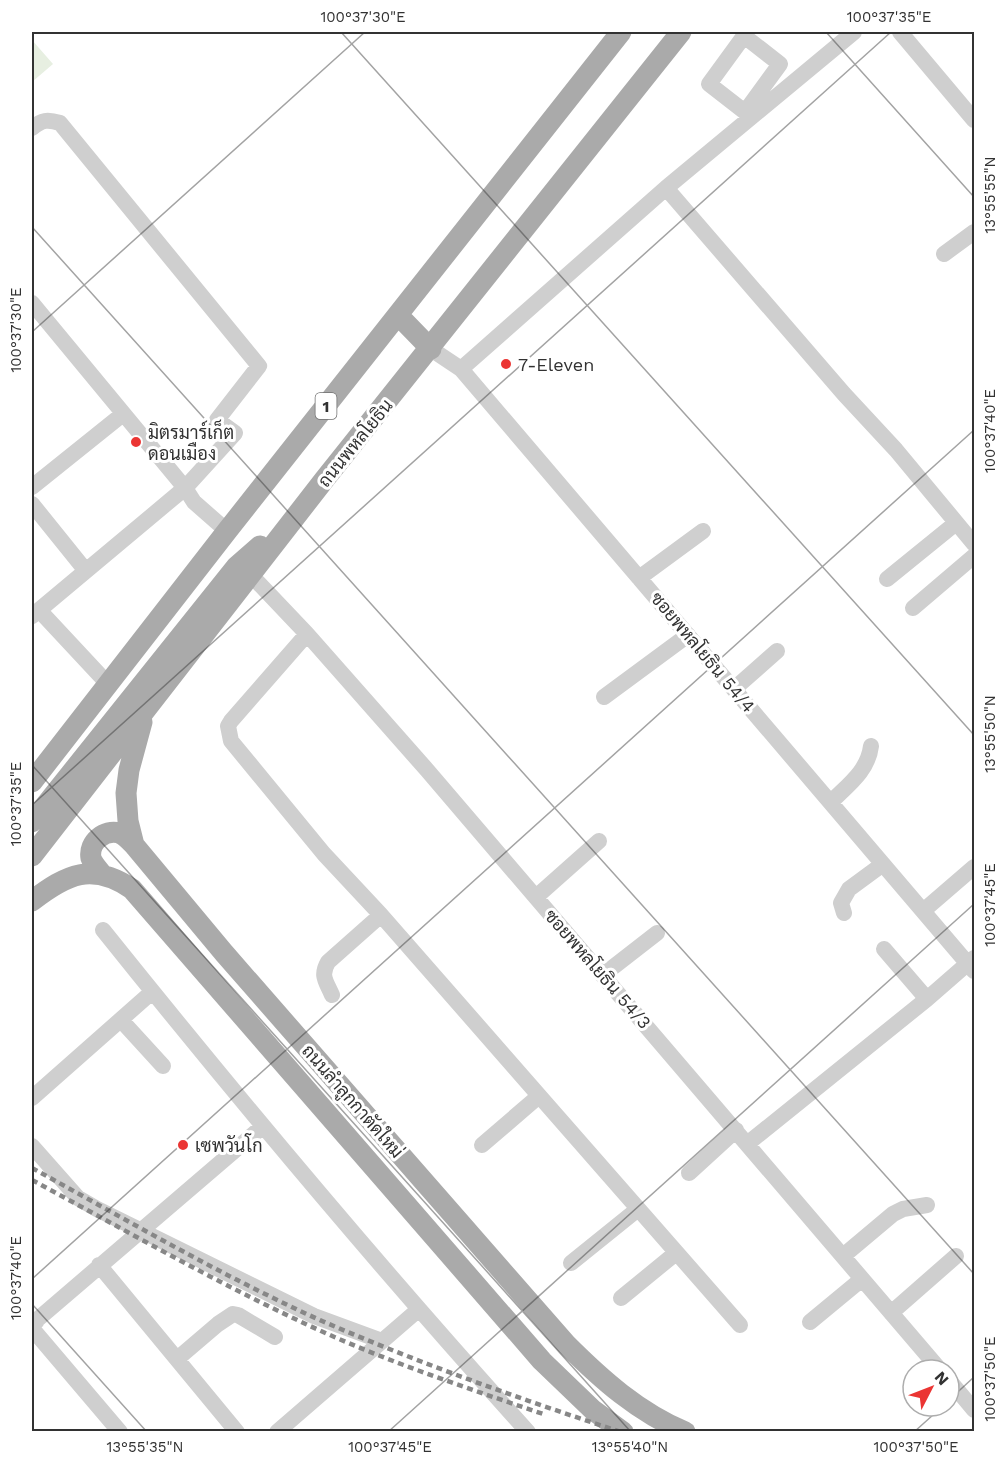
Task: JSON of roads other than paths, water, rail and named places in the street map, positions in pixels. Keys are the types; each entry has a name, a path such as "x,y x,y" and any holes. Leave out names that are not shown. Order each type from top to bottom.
{"main road":[{"name":"1","path":"32,782 621,32"},
{"name":"ถนนพหลโยธิน","path":"32,856 145,713 250,574 681,32"},
{"path":"398,315 430,349"},
{"path":"32,822 178,637 237,567 298,515"},
{"name":"ถนนลำลูกกาตัดใหม่","path":"145,713 129,770 126,793 128,821 135,845 224,953 566,1344 590,1368 625,1397 658,1419 685,1431"},
{"path":"102,874 90,855 97,839 108,833 116,832 124,835 135,845"},
{"name":"ถนนลำลูกกาตัดใหม่","path":"32,901 63,879 78,874 102,874 119,880 132,889 542,1361 593,1410 623,1431"}],"street":[{"path":"461,369 666,188 854,32"},
{"path":"900,32 975,120"},
{"path":"744,36 758,37 780,64 745,112 710,84 744,36"},
{"path":"32,128 41,121 60,123 259,366 217,420 235,433 185,488 35,613 108,684"},
{"path":"666,188 836,386 896,450 956,523 972,536"},
{"path":"944,254 975,232"},
{"path":"32,303 185,488 194,502 227,531"},
{"name":"ซอยพหลโยธิน 54/4","path":"430,349 461,369 923,911 972,964"},
{"path":"32,487 123,414"},
{"path":"32,504 86,571"},
{"path":"887,579 956,523"},
{"path":"639,578 703,531"},
{"path":"913,608 975,556"},
{"name":"ซอยพหลโยธิน 54/3","path":"250,574 307,634 536,897 930,1358"},
{"path":"307,634 228,726 237,751 324,854 381,915 740,1325"},
{"path":"604,697 688,635"},
{"path":"734,689 777,651"},
{"path":"831,802 860,773 869,760 871,746"},
{"path":"536,897 600,841"},
{"path":"844,913 841,903 849,889 883,864"},
{"path":"923,911 975,867"},
{"path":"332,994 324,979 324,970 328,962 381,915"},
{"path":"102,930 262,1126 418,1310 528,1431"},
{"path":"603,975 657,933"},
{"path":"884,949 927,999"},
{"path":"747,1144 972,964"},
{"path":"32,1098 152,992"},
{"path":"122,1020 163,1066"},
{"path":"482,1145 540,1096"},
{"path":"120,1431 35,1332 33,1326 99,1265 262,1126"},
{"path":"689,1173 736,1130"},
{"path":"32,1146 78,1198 97,1209 314,1316 382,1341"},
{"path":"843,1256 892,1214 903,1209 927,1205"},
{"path":"571,1263 638,1209"},
{"path":"621,1298 676,1253"},
{"path":"891,1313 956,1256"},
{"path":"99,1265 237,1431"},
{"path":"810,1322 862,1279"},
{"path":"277,1431 418,1310"},
{"path":"177,1359 233,1314 275,1337"},
{"path":"961,1394 975,1410"}],"railway":[{"path":"32,1168 211,1267 322,1321 470,1380 621,1432"},
{"path":"32,1180 211,1277 321,1331 404,1365 546,1415"}],"place":[{"name":"7-Eleven","path":"506,364"},
{"name":"มิตรมาร์เก็ต ดอนเมือง","path":"136,442"},
{"name":"เซพวันโก","path":"183,1145"}]}
